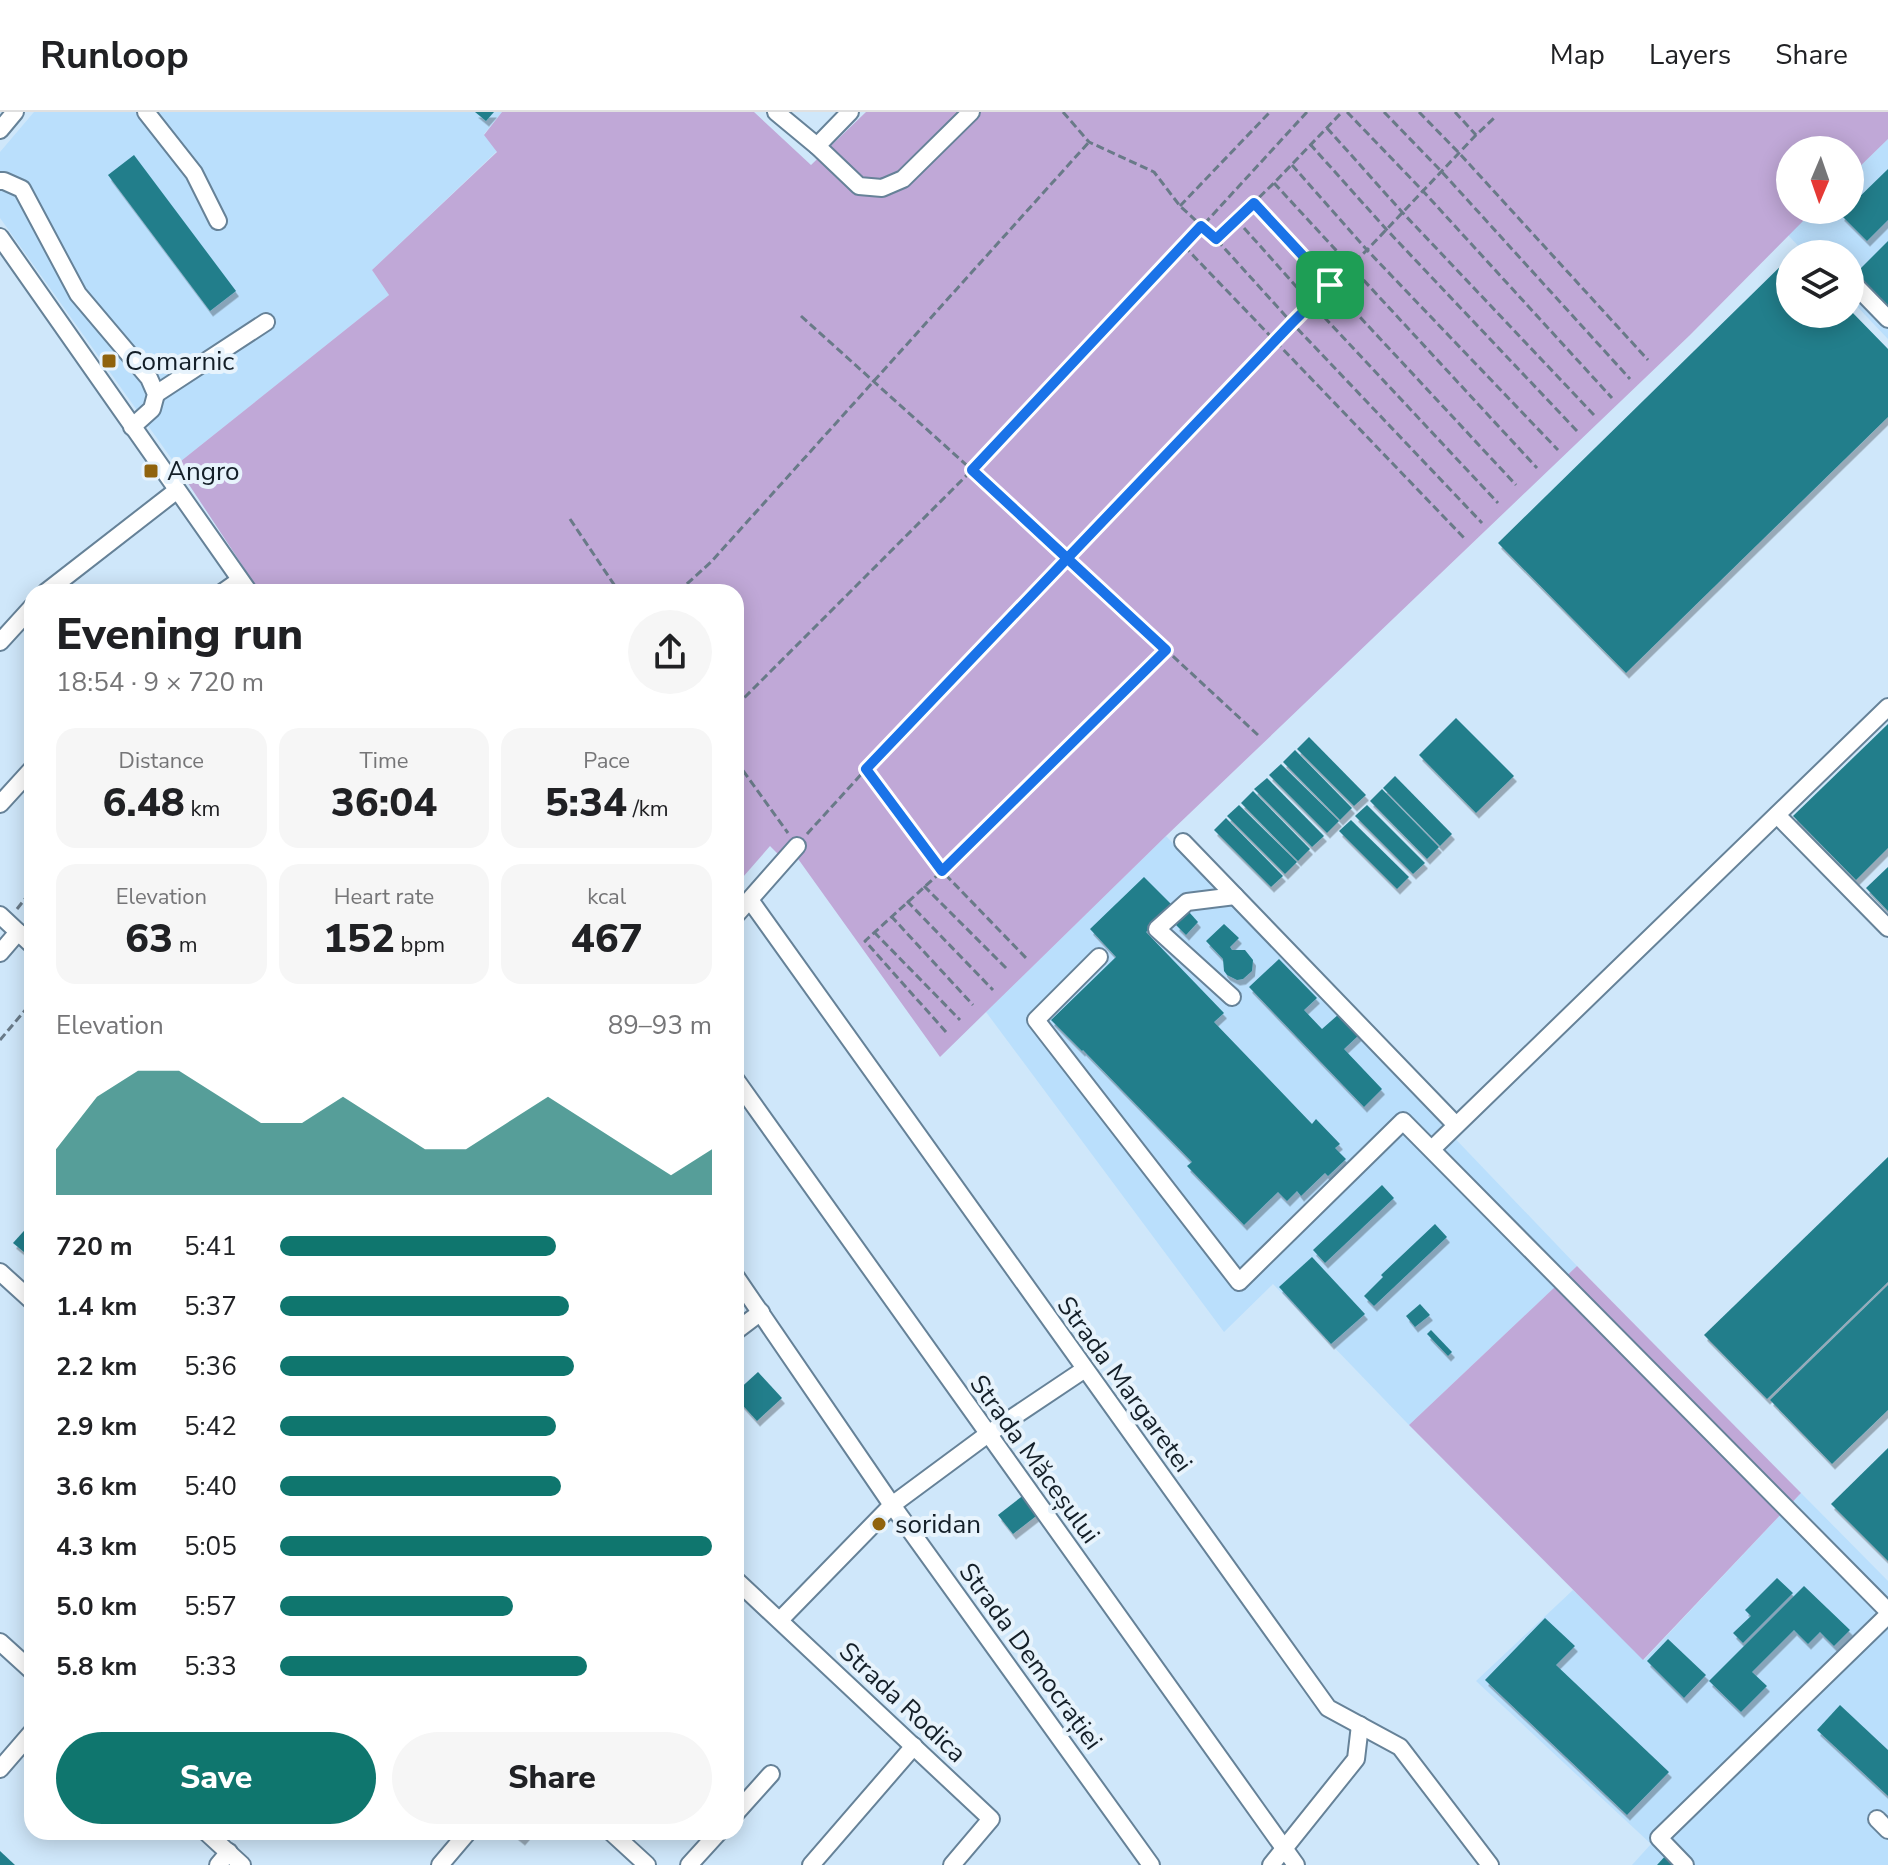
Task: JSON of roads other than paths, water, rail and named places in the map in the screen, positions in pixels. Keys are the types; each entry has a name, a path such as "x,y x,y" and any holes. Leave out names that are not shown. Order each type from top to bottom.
{"street":[{"path":"0,130 15,112"},
{"path":"146,112 194,173 218,221"},
{"path":"776,112 859,186 882,188 903,179 971,112"},
{"path":"817,146 850,112"},
{"path":"0,181 22,189 78,294 149,378 156,394 152,409 132,427"},
{"path":"0,237 244,584"},
{"path":"1864,294 1888,319"},
{"path":"156,394 266,322"},
{"path":"56,584 176,491"},
{"path":"0,642 24,616"},
{"path":"1432,1149 1888,707"},
{"path":"0,804 24,778"},
{"path":"1777,815 1888,928"},
{"path":"1183,842 1456,1125"},
{"path":"744,906 797,846"},
{"path":"1232,997 1157,929 1187,902 1235,896"},
{"name":"Strada Margaretei","path":"750,900 1328,1708 1400,1747 1490,1865"},
{"path":"0,953 8,923 24,938"},
{"path":"1099,957 1036,1020 1239,1282 1403,1121 1888,1613 1659,1838 1685,1865"},
{"name":"Strada Măceșului","path":"744,1091 1296,1865"},
{"path":"0,1272 24,1294"},
{"name":"Strada Democrației","path":"744,1288 892,1505 1147,1863"},
{"path":"744,1325 761,1312"},
{"path":"780,1620 892,1505 988,1434 1085,1369"},
{"name":"Strada Rodica","path":"744,1587 991,1819 952,1865"},
{"path":"0,1642 24,1664"},
{"path":"1271,1865 1356,1759 1360,1725"},
{"path":"0,1769 24,1741"},
{"path":"811,1865 914,1746"},
{"path":"744,1804 771,1774"},
{"path":"440,1865 461,1840"},
{"path":"620,1840 647,1865"},
{"path":"689,1865 712,1840"},
{"path":"220,1845 242,1865"}],"place":[{"name":"Comarnic","path":"109,361"},
{"name":"Angro","path":"151,471"},
{"name":"soridan","path":"879,1524"}]}
